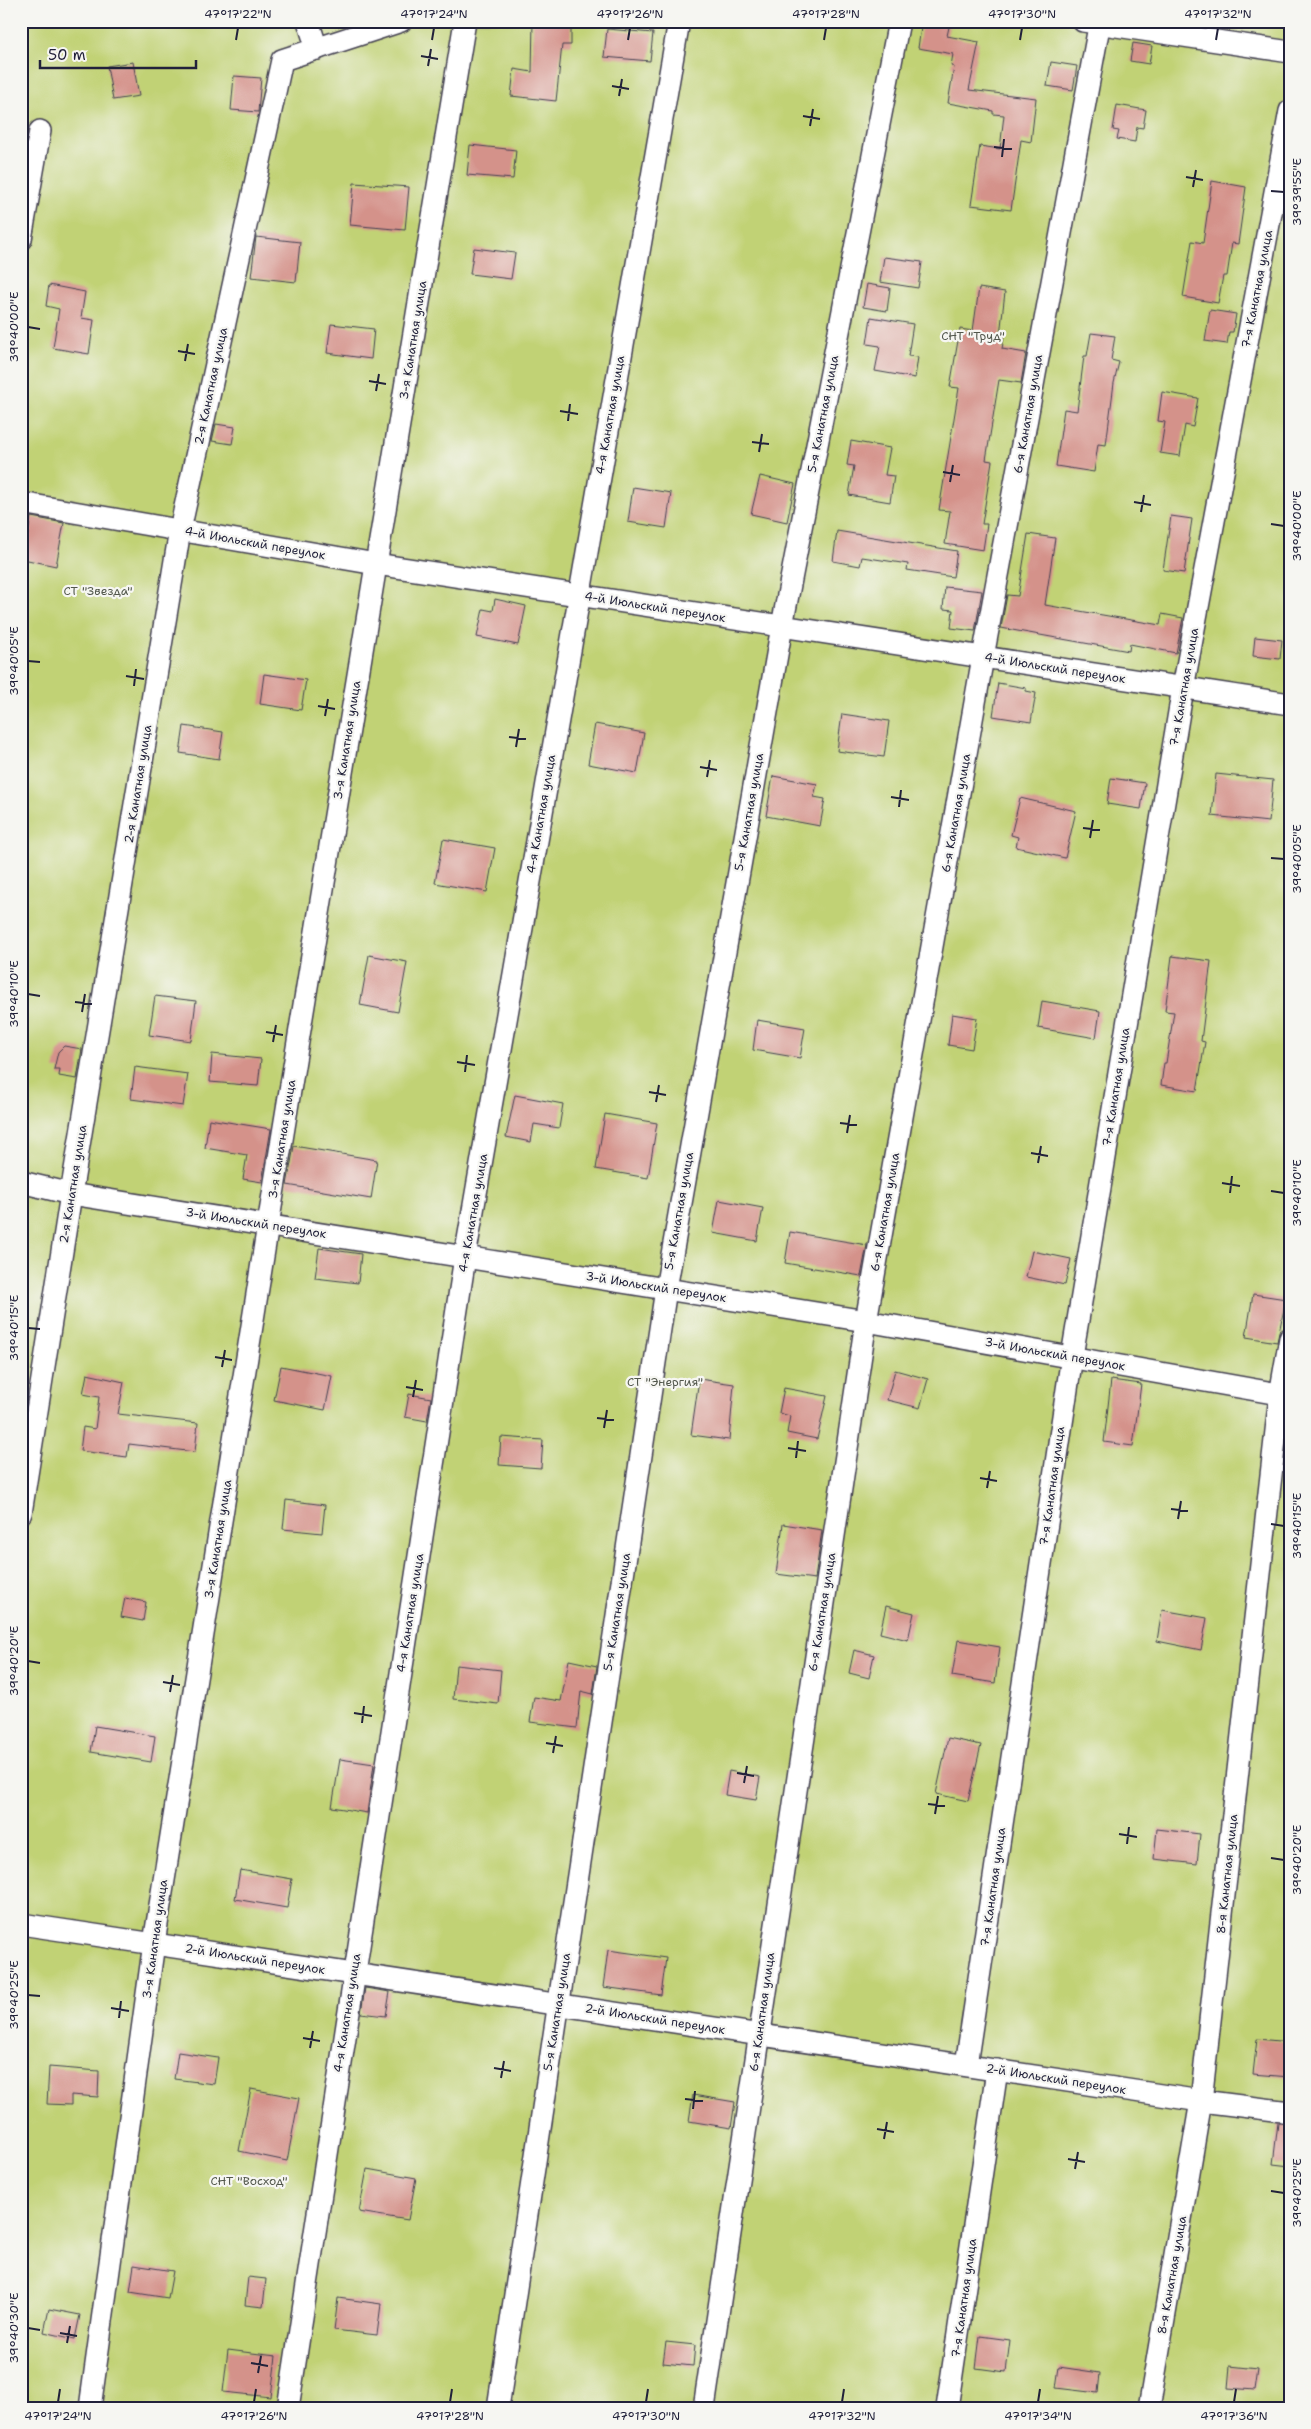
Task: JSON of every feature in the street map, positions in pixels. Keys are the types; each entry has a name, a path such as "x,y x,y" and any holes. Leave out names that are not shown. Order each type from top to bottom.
{"street":[{"path":"308,21 317,49 401,21"},
{"name":"3-я Канатная улица","path":"90,2408 154,1943 268,1225 465,21"},
{"name":"4-я Канатная улица","path":"288,2408 353,1973 465,1256 679,21"},
{"name":"5-я Канатная улица","path":"498,2408 666,1289 782,626 899,21"},
{"path":"1094,22 1290,52"},
{"name":"6-я Канатная улица","path":"704,2408 758,2034 866,1321 1094,22"},
{"name":"2-я Канатная улица","path":"21,1513 71,1194 180,530 282,60 317,49"},
{"name":"7-я Канатная улица","path":"966,2065 1072,1356 1183,688 1290,112"},
{"path":"21,239 40,131"},
{"name":"4-й Июльский переулок","path":"21,503 376,564 1290,704"},
{"name":"3-й Июльский переулок","path":"21,1182 71,1194 866,1321 1285,1395"},
{"name":"8-я Канатная улица","path":"1149,2408 1201,2101 1285,1395 1290,1338"},
{"name":"2-й Июльский переулок","path":"21,1924 1201,2101 1290,2112"},
{"name":"7-я Канатная улица","path":"948,2408 997,2070"}],"green space":[{"path":"21,21 1290,21 1290,2408 21,2408"}],"building":[{"path":"533,21 571,21 571,45 562,45 556,101 511,96 514,69 532,72"},
{"path":"922,21 943,21 942,25 949,27 947,36 979,42 969,90 1036,98 1031,142 1021,140 1011,210 971,205 980,146 1000,149 1004,115 993,114 993,111 948,103 954,67 951,66 953,54 918,48"},
{"path":"607,29 653,33 650,61 604,57"},
{"path":"1133,43 1152,46 1149,64 1130,61"},
{"path":"133,62 139,96 113,100 107,66"},
{"path":"1051,62 1077,66 1073,90 1047,86"},
{"path":"234,76 261,78 258,112 231,110"},
{"path":"1117,105 1146,110 1143,128 1137,127 1135,142 1117,139 1119,131 1113,130"},
{"path":"470,145 516,150 513,179 467,175"},
{"path":"1212,181 1246,187 1238,244 1232,243 1227,276 1223,276 1218,303 1183,297 1192,241 1203,243"},
{"path":"354,183 409,187 405,230 350,225"},
{"path":"256,237 300,242 296,282 251,277"},
{"path":"474,248 515,253 511,279 470,274"},
{"path":"884,257 922,262 918,288 880,282"},
{"path":"867,284 890,288 887,311 863,307"},
{"path":"49,285 85,292 81,318 94,320 89,354 53,348 59,309 46,306"},
{"path":"979,288 1005,292 1000,335 1004,336 1002,349 1026,353 1021,383 999,380 986,460 992,461 982,524 987,524 983,550 945,544 950,511 939,510 959,388 950,387 960,329 973,331"},
{"path":"1210,310 1236,314 1233,332 1229,332 1227,344 1205,341"},
{"path":"871,317 913,324 908,356 918,357 915,378 875,371 880,346 867,344"},
{"path":"331,324 374,329 371,359 327,353"},
{"path":"1091,333 1115,336 1111,360 1119,362 1114,383 1106,445 1098,444 1094,472 1056,466 1064,409 1077,411 1084,356 1087,356"},
{"path":"1162,392 1198,398 1193,427 1185,425 1180,456 1160,453 1165,422 1158,421"},
{"path":"216,424 235,427 232,444 212,441"},
{"path":"851,441 890,448 885,475 894,476 890,502 849,495 854,466 847,465"},
{"path":"760,476 795,484 787,522 751,514"},
{"path":"633,487 671,493 666,528 628,522"},
{"path":"1171,516 1192,519 1184,573 1163,570"},
{"path":"31,517 64,523 56,566 23,559"},
{"path":"837,531 957,551 953,577 907,570 908,564 862,557 860,566 833,561"},
{"path":"1028,534 1055,538 1045,605 1160,625 1162,614 1183,618 1176,653 1130,644 1129,651 1001,628 1007,595 1018,596"},
{"path":"945,587 982,591 975,631 951,628 953,610 943,609"},
{"path":"495,599 526,606 518,645 477,637 483,609 493,611"},
{"path":"1255,637 1282,640 1280,659 1253,656"},
{"path":"264,674 306,680 301,710 260,704"},
{"path":"998,683 1026,688 1026,691 1036,693 1031,722 993,716"},
{"path":"842,714 889,721 884,757 837,751"},
{"path":"595,724 644,733 637,773 588,764"},
{"path":"184,726 223,732 219,759 180,753"},
{"path":"1216,774 1273,780 1269,822 1212,816"},
{"path":"773,776 817,784 814,797 825,799 820,826 766,816"},
{"path":"1111,778 1145,783 1141,809 1107,804"},
{"path":"1020,798 1076,811 1065,858 1016,847 1018,837 1011,835"},
{"path":"443,839 495,848 487,892 435,883"},
{"path":"369,955 407,962 398,1012 360,1005"},
{"path":"1172,956 1211,961 1201,1041 1205,1042 1197,1091 1161,1085 1174,1012 1165,1011"},
{"path":"155,996 196,1001 191,1041 149,1035"},
{"path":"1042,1001 1100,1011 1096,1038 1038,1028"},
{"path":"952,1014 977,1018 972,1049 948,1045"},
{"path":"757,1020 805,1028 800,1058 753,1050"},
{"path":"64,1046 82,1049 77,1079 59,1076 60,1069 54,1069 58,1052"},
{"path":"212,1054 261,1059 258,1086 210,1082"},
{"path":"135,1067 188,1074 183,1106 131,1099"},
{"path":"515,1095 563,1104 559,1128 534,1124 531,1142 506,1137"},
{"path":"605,1114 657,1123 648,1178 596,1169"},
{"path":"209,1119 271,1129 262,1182 243,1179 247,1155 205,1148"},
{"path":"294,1146 377,1160 371,1199 287,1185"},
{"path":"719,1200 763,1208 757,1241 713,1233"},
{"path":"790,1232 867,1245 861,1276 785,1263"},
{"path":"319,1248 361,1254 358,1283 315,1278"},
{"path":"1032,1251 1071,1259 1065,1285 1026,1277"},
{"path":"1253,1294 1286,1299 1277,1342 1246,1337"},
{"path":"281,1366 332,1376 325,1410 274,1400"},
{"path":"895,1370 928,1379 920,1408 887,1400"},
{"path":"87,1374 124,1382 118,1414 198,1423 195,1452 129,1444 127,1457 80,1451 83,1427 95,1429 99,1397 83,1394"},
{"path":"699,1379 734,1384 729,1440 691,1435"},
{"path":"1111,1380 1141,1384 1133,1446 1104,1442"},
{"path":"784,1388 827,1396 817,1439 787,1433 790,1416 779,1413"},
{"path":"409,1394 431,1398 427,1421 405,1417"},
{"path":"501,1437 543,1440 541,1468 499,1465"},
{"path":"286,1500 325,1505 322,1533 283,1529"},
{"path":"783,1524 822,1530 815,1579 776,1574"},
{"path":"125,1598 146,1602 143,1621 121,1617"},
{"path":"886,1606 914,1613 908,1640 880,1633"},
{"path":"1162,1610 1207,1618 1201,1650 1157,1641"},
{"path":"958,1640 1000,1647 995,1683 952,1676"},
{"path":"854,1650 874,1655 869,1678 849,1673"},
{"path":"569,1660 597,1666 593,1694 581,1691 577,1728 530,1722 534,1697 561,1701"},
{"path":"456,1665 501,1670 498,1704 453,1699"},
{"path":"95,1726 155,1736 151,1762 91,1752"},
{"path":"948,1738 981,1745 968,1801 936,1794"},
{"path":"340,1759 374,1764 367,1813 332,1807"},
{"path":"729,1771 760,1777 756,1800 725,1795"},
{"path":"1157,1829 1200,1834 1197,1864 1154,1859"},
{"path":"240,1870 292,1879 287,1908 235,1899"},
{"path":"608,1950 666,1958 661,1995 603,1987"},
{"path":"365,1988 390,1992 386,2016 361,2013"},
{"path":"1257,2039 1290,2042 1290,2077 1253,2074"},
{"path":"178,2052 218,2058 214,2084 174,2079"},
{"path":"49,2067 99,2071 98,2097 71,2095 71,2105 47,2104"},
{"path":"251,2089 299,2098 287,2161 239,2151"},
{"path":"693,2095 735,2102 731,2128 689,2121"},
{"path":"1278,2123 1290,2124 1290,2166 1273,2164"},
{"path":"367,2169 416,2178 408,2220 359,2212"},
{"path":"134,2265 173,2271 168,2298 130,2292"},
{"path":"248,2277 266,2279 263,2307 245,2305"},
{"path":"338,2298 381,2304 377,2335 334,2330"},
{"path":"49,2309 80,2315 75,2339 44,2332"},
{"path":"980,2336 1010,2340 1006,2372 976,2368"},
{"path":"666,2342 695,2345 693,2366 663,2363"},
{"path":"228,2350 276,2356 271,2397 223,2392"},
{"path":"1230,2366 1258,2369 1255,2390 1228,2388"},
{"path":"1059,2367 1100,2373 1098,2393 1056,2388"}],"park label":[{"name":"СНТ \"Труд\"","path":"973,336"},
{"name":"СТ \"Звезда\"","path":"98,591"},
{"name":"СТ \"Энергия\"","path":"665,1382"},
{"name":"СНТ \"Восход\"","path":"249,2181"}]}
